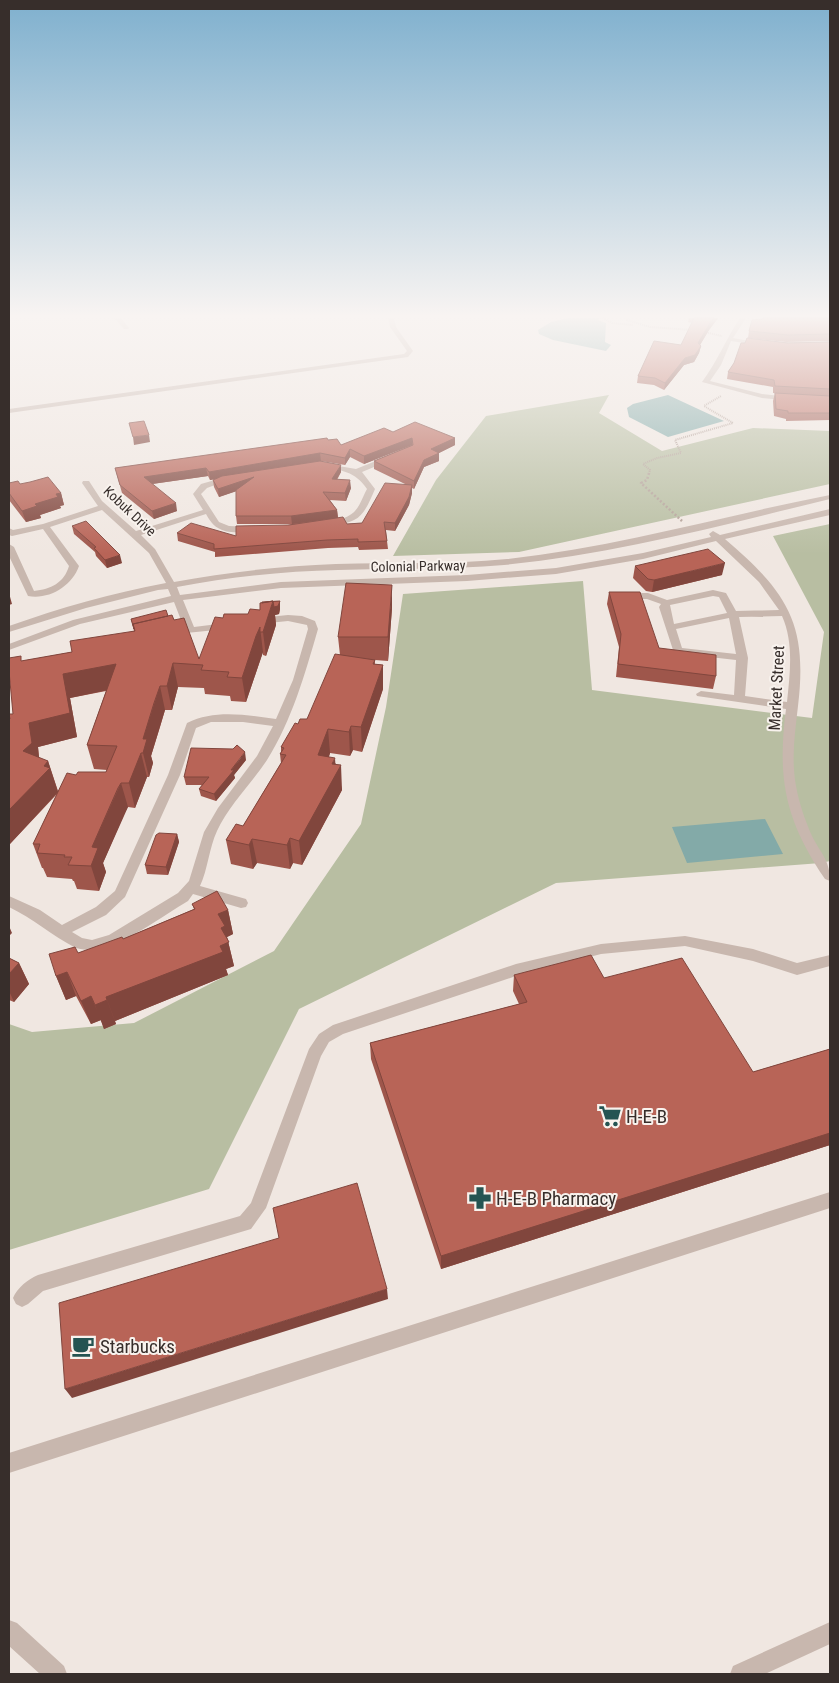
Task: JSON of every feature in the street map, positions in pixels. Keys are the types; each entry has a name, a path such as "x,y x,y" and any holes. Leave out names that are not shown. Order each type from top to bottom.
{"street":[{"path":"9,411 113,397"},
{"path":"777,397 797,400"},
{"path":"356,472 400,453"},
{"path":"320,465 345,468 356,472 363,475 371,489 363,506 352,518 334,524 247,530 228,529 216,524 197,494 204,486 222,480 320,465"},
{"name":"Kobuk Drive","path":"86,483 94,499 153,552 177,598 186,632 243,623 302,619 311,623 313,629 298,680 280,723"},
{"name":"Colonial Parkway","path":"9,629 81,606 170,585 284,570 483,563 548,557 590,551 830,498"},
{"path":"10,534 45,526 103,507"},
{"name":"Colonial Parkway","path":"9,647 76,622 177,598 289,584 468,578 556,571 600,564 830,512"},
{"path":"138,538 210,515"},
{"path":"9,547 31,594 62,586 68,580 74,566 45,526"},
{"name":"Market Street","path":"703,526 766,584 784,613 794,638 793,706 787,756 791,795 806,837 830,876"},
{"path":"613,596 648,596 666,603 713,592 723,595 734,614 743,658 739,699"},
{"path":"666,603 664,607 672,627 678,651 743,658"},
{"path":"672,627 734,614 784,613"},
{"path":"701,694 793,706"},
{"path":"9,901 62,931 79,943 92,945 113,939 183,897 195,883 210,832 222,811 262,758 280,723 243,718 211,718 191,726 174,775 162,798 131,874 120,894 102,911 62,931"},
{"path":"191,888 241,903"},
{"path":"22,1298 38,1284 245,1223 258,1208 314,1054 324,1038 338,1029 516,970 601,949 685,941 753,955 797,969 830,961"},
{"path":"9,1463 830,1200"},
{"path":"9,1631 56,1674"},
{"path":"741,1674 830,1633"}],"path":[{"path":"682,521 641,483 647,480 650,470 643,464 657,458 681,453 675,440 733,423 704,406 720,397"},
{"path":"676,522 687,519"}],"green space":[{"path":"608,397 599,413 662,451 753,428 830,431 830,484 519,552 393,556 436,480 486,416"},
{"path":"830,524 830,861 556,883 299,1009 209,1189 9,1250 9,1024 32,1032 134,1023 274,951 361,824 386,707 403,594 583,581 592,690 812,718 824,632 773,536"}],"water":[{"path":"662,397 671,397 724,421 668,437 629,417 627,408 633,404"},
{"path":"765,819 783,854 687,863 672,827"}],"building":[{"path":"775,397 830,397 830,413 788,413 788,411 776,409"},
{"path":"144,421 149,435 133,437 129,423"},
{"path":"415,422 455,438 431,449 439,453 424,460 414,481 374,461 413,445 412,438 364,456 350,449 345,458 320,453 209,472 206,468 144,477 176,503 152,511 120,485 115,468 327,438 328,440 337,439 341,445 384,428 393,432"},
{"path":"320,461 341,465 332,479 350,480 345,493 323,492 337,510 291,516 236,516 236,490 254,477 218,489 213,480 222,476"},
{"path":"48,477 61,493 56,494 58,497 35,504 37,506 22,511 9,493 9,483 18,481 20,484"},
{"path":"385,483 412,485 409,497 395,523 384,522 387,541 358,542 358,539 327,540 214,549 214,544 177,533 191,523 236,536 236,526 289,525 343,517 347,524 362,523"},
{"path":"86,521 120,555 105,560 94,548 96,547 72,526"},
{"path":"708,549 725,563 654,580 648,579 635,566"},
{"path":"346,583 392,585 388,637 338,637"},
{"path":"609,592 640,592 659,648 716,655 716,676 618,664 621,634"},
{"path":"273,601 263,632 260,632 260,627 256,636 242,678 227,677 229,672 201,670 203,665 173,663 167,686 160,686 154,703 143,739 147,739 143,753 141,753 129,783 121,783 118,788 92,847 98,848 91,866 68,865 72,857 64,857 65,855 37,853 40,844 33,844 67,773 76,775 78,772 106,772 117,746 87,745 116,664 63,674 70,713 29,723 32,743 23,751 48,761 44,766 50,768 9,810 9,714 13,714 9,658 21,656 21,661 72,652 70,641 135,631 133,624 172,615 174,620 184,618 199,659 215,617 223,618 224,614 248,614 250,609 260,610 260,603"},
{"path":"273,601 280,601 278,606 274,607"},
{"path":"166,610 168,616 133,624 134,629 131,619"},
{"path":"335,654 375,660 373,664 383,665 361,727 351,726 349,732 328,729 318,755 335,758 332,764 341,765 299,841 290,838 287,845 252,839 249,845 226,840 236,824 243,826 286,755 280,754 284,748 281,747 295,723 298,724 300,719 307,719"},
{"path":"237,745 245,752 231,770 234,770 214,794 199,789 209,777 184,777 191,748 233,749"},
{"path":"159,833 177,834 166,867 145,865 156,835"},
{"path":"217,891 228,910 218,914 225,926 221,928 229,942 220,946 223,952 106,997 107,1000 95,1005 91,996 81,1001 67,972 56,976 49,954 75,947 78,953 122,937 123,939 195,909 192,904"},
{"name":"H-E-B","path":"591,955 604,978 682,958 753,1072 830,1049 830,1133 441,1256 370,1043 527,1002 514,975"},
{"path":"9,958 19,963 9,974"},
{"path":"357,1183 387,1289 65,1389 59,1303 279,1238 273,1208"}],"place":[{"name":"H-E-B","path":"610,1116"},
{"name":"H-E-B Pharmacy","path":"480,1198"},
{"name":"Starbucks","path":"83,1346"}]}
